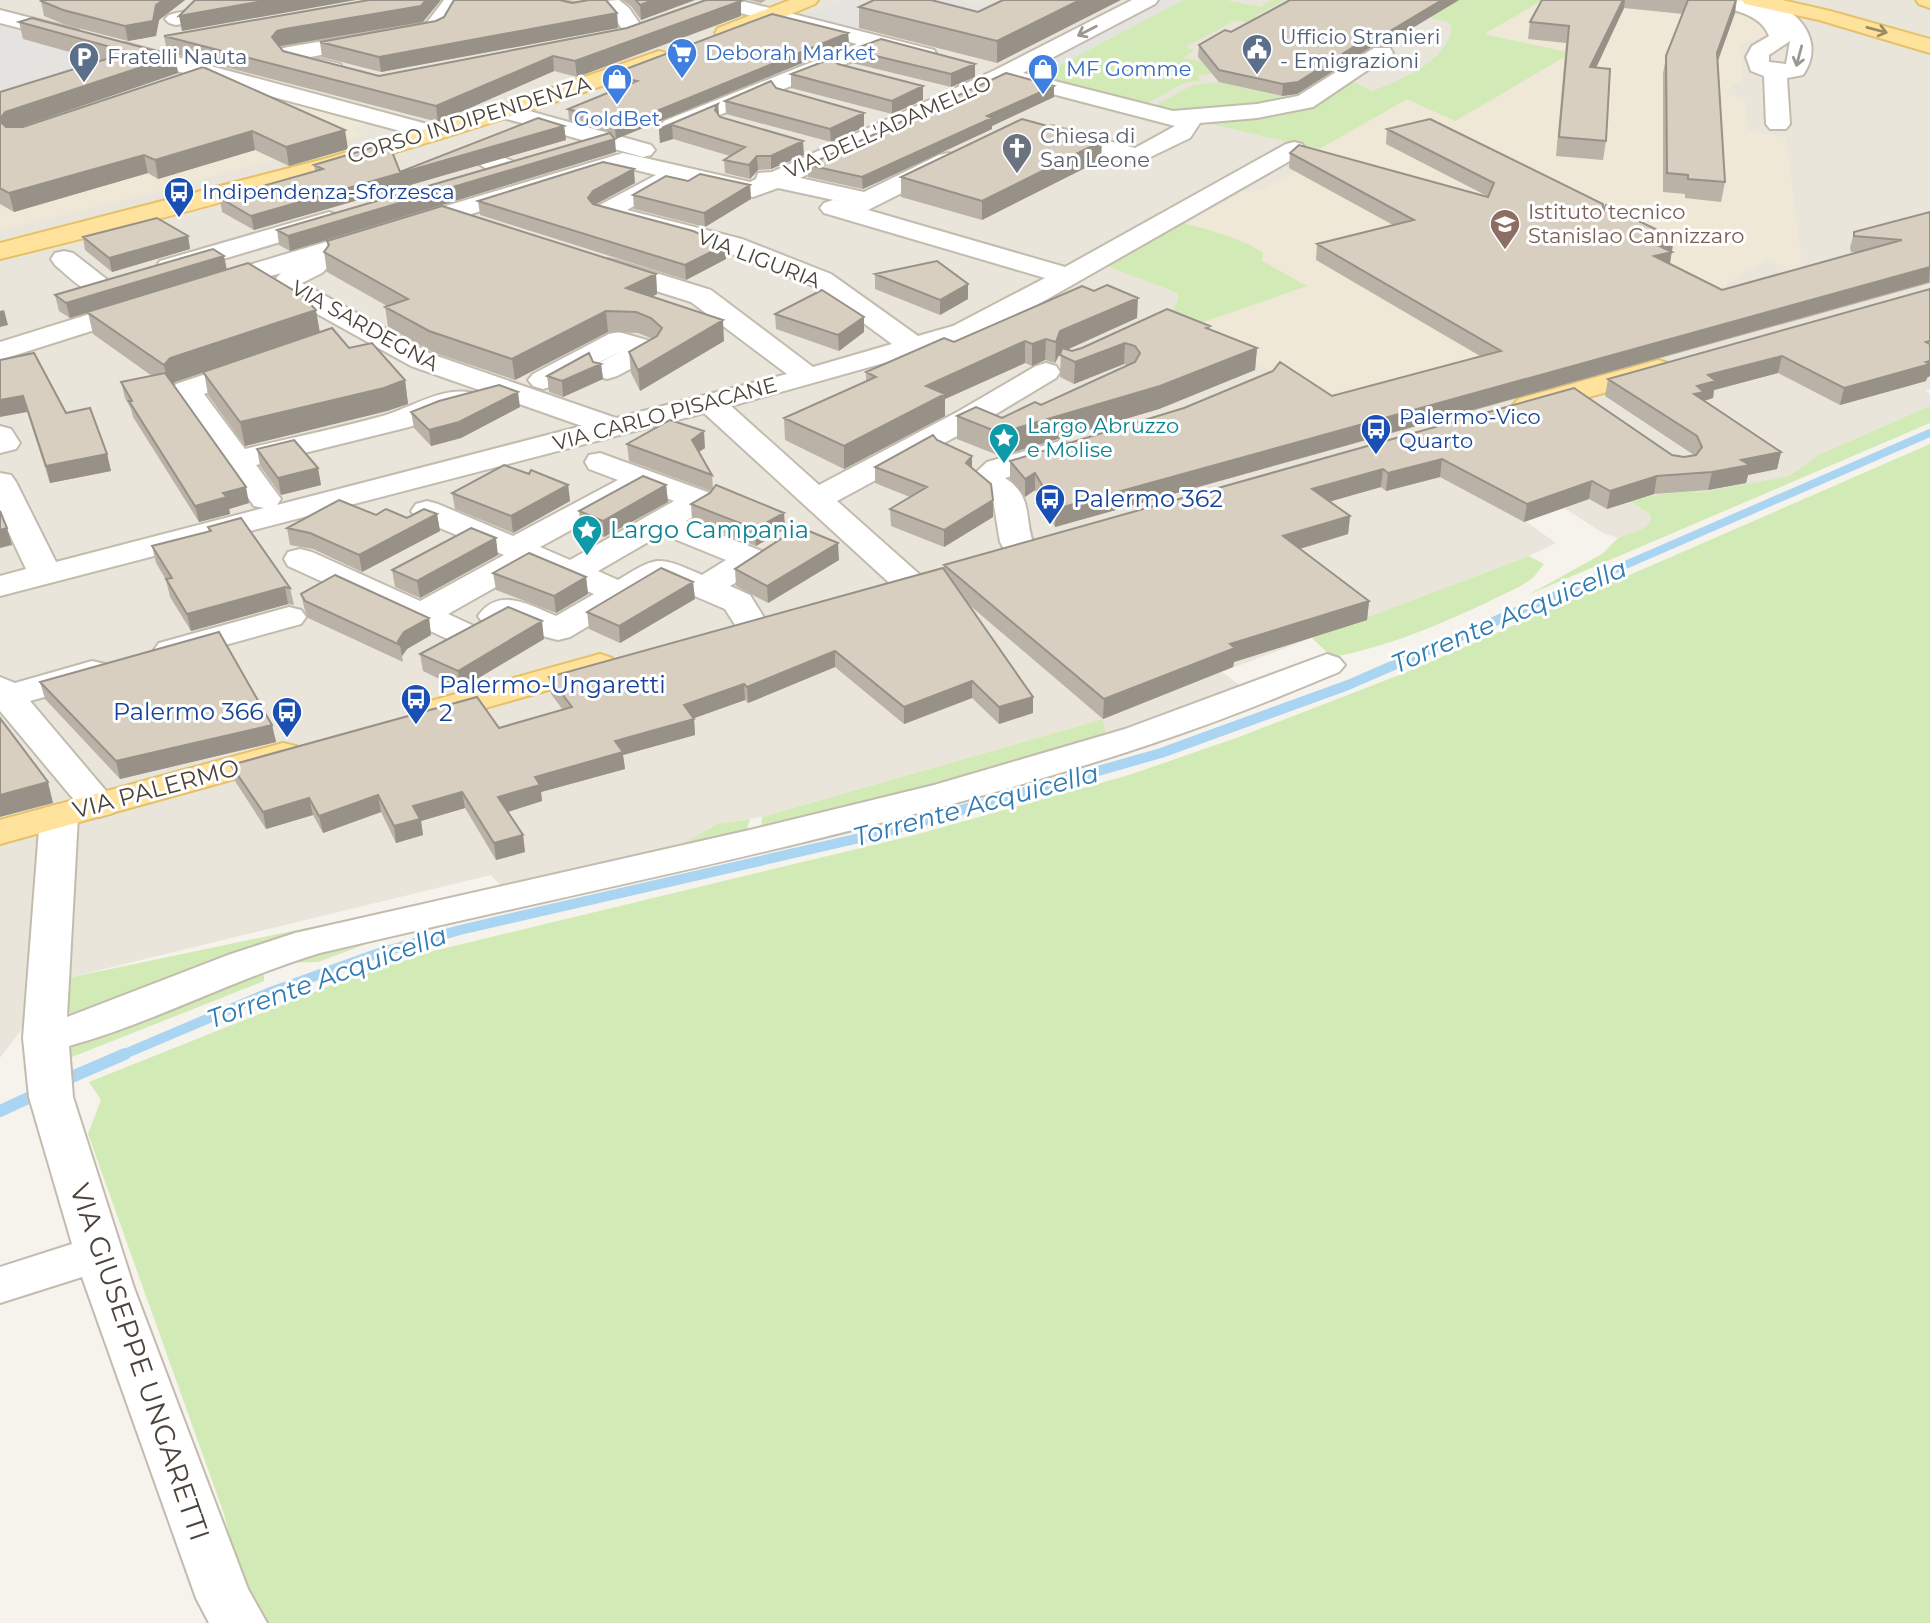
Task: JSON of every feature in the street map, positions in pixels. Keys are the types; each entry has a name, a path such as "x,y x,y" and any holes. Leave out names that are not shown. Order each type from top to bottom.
{"main road":[{"path":"699,43 808,0"},
{"path":"1752,0 1823,15 1930,46"},
{"name":"CORSO INDIPENDENZA","path":"0,251 182,205 434,133 675,52"},
{"path":"1495,414 1693,359"},
{"path":"988,558 1033,545"},
{"path":"868,592 942,571"},
{"path":"406,720 632,656"},
{"name":"VIA PALERMO","path":"0,832 312,746"}],"street":[{"path":"171,32 200,0"},
{"path":"169,87 204,71 429,29 436,26 454,0"},
{"name":"VIA DELL'ADAMELLO","path":"763,185 1003,75 1148,0"},
{"path":"1716,0 1754,11 1778,28 1781,38 1760,51 1757,57 1759,66 1776,72 1795,70 1802,42 1797,28 1782,15 1742,0"},
{"path":"694,10 716,1 1181,120 1305,102 1382,53"},
{"path":"0,14 37,3"},
{"path":"124,50 171,32 294,9"},
{"path":"207,35 294,9"},
{"path":"545,11 622,12 625,35 659,24"},
{"path":"0,14 434,133"},
{"path":"184,293 446,215 624,153 762,88 878,43"},
{"path":"288,54 294,59 356,75"},
{"path":"1776,72 1778,124"},
{"path":"926,91 953,98"},
{"path":"1085,96 1035,123 1080,140 1138,156 1182,133 1181,120"},
{"path":"1080,140 1141,110"},
{"path":"504,111 600,140 624,153 856,205 1067,276"},
{"path":"857,114 893,125"},
{"path":"559,152 600,140"},
{"path":"794,142 831,153"},
{"name":"VIA CARLO PISACANE","path":"0,586 808,377 963,332 1013,307 1294,149"},
{"path":"856,205 966,152"},
{"path":"466,179 495,162 533,159"},
{"name":"VIA LIGURIA","path":"658,182 605,212 733,245 822,280 914,346"},
{"path":"373,207 411,191"},
{"path":"64,259 114,283 198,250 302,220 348,214"},
{"path":"446,215 486,228"},
{"name":"VIA SARDEGNA","path":"303,257 317,265 286,280 284,284 421,360 613,427"},
{"path":"578,257 701,296 808,377"},
{"path":"114,283 118,313"},
{"path":"0,351 157,302"},
{"path":"328,342 367,329"},
{"path":"236,460 398,421 429,408 509,391 619,340 647,349 607,370"},
{"path":"265,499 186,390 276,360"},
{"path":"817,499 970,417 1046,372"},
{"path":"1575,392 1607,413"},
{"path":"709,402 907,581"},
{"path":"970,417 998,417 1034,410"},
{"path":"0,435 5,443 0,444"},
{"path":"1033,545 1015,542 1014,511 1005,493 985,479 970,457 1091,441"},
{"path":"571,573 699,500 600,462"},
{"path":"422,614 602,500 642,478"},
{"path":"0,482 46,575"},
{"path":"568,487 602,500"},
{"path":"427,511 620,593"},
{"path":"660,522 752,558 704,588"},
{"path":"435,549 471,530"},
{"path":"300,559 464,634"},
{"path":"363,587 399,568"},
{"path":"432,652 509,608 558,630 660,569 738,602 751,624"},
{"path":"99,805 2,694 289,617"},
{"path":"48,1068 85,1029 250,961 310,942 824,826 1056,764 1257,695 1327,665"},
{"name":"VIA GIUSEPPE UNGARETTI","path":"59,816 48,1068 98,1254 224,1598 239,1623"},
{"path":"0,1285 98,1254"}],"shaded area":[{"path":"0,0 1930,0 1930,389 1926,391 1930,394 1930,406 1820,454 1789,476 1697,494 1693,491 1662,494 1630,502 1650,514 1651,521 1642,529 1618,538 1603,533 1564,508 1525,521 1556,543 1529,556 1222,672 1249,692 1107,741 1103,719 762,817 717,824 668,854 599,865 502,887 491,875 59,980 0,1058"},
{"path":"844,0 959,0 1014,13 896,11 856,28 807,16"},
{"path":"1159,0 1183,0 1036,77 1022,71"},
{"name":"Istituto tecnico Stanislao Cannizzaro","path":"1543,0 1697,0 1749,14 1763,23 1770,36 1740,44 1743,79 1724,92 1746,101 1748,130 1786,138 1801,256 1799,273 1767,259 1682,311 1744,336 1727,341 1712,337 1696,341 1702,348 1690,351 1638,322 1319,400 1192,326 1306,286 1262,261 1263,253 1258,249 1185,224 1243,191 1264,190 1329,153 1319,149 1407,99 1455,121 1570,54 1483,34"},
{"name":"Fratelli Nauta","path":"0,25 150,67 186,77 0,140"},
{"path":"203,80 367,124 352,130 366,134 163,190 0,230 0,140"}],"green space":[{"path":"1183,0 1226,0 1260,7 1272,0 1285,0 1255,16 1258,18 1250,23 1236,20 1185,47 1194,50 1183,58 1203,62 1213,74 1197,75 1201,81 1186,82 1146,104 1037,77"},
{"path":"1459,0 1543,0 1484,34 1571,53 1455,121 1407,99 1319,149 1202,122 1275,112 1383,57 1387,58 1352,81 1372,91 1395,82 1421,68 1442,50 1452,27 1448,22 1430,18"},
{"path":"1220,82 1297,100 1180,113 1154,106 1193,85"},
{"path":"1179,222 1222,234 1254,247 1263,253 1262,261 1307,286 1192,326 1164,323 1178,300 1178,293 1102,264"},
{"path":"1930,406 1930,423 1528,595 1602,554 1618,538 1642,529 1651,521 1650,514 1629,501 1662,494 1694,491 1698,493 1789,476 1820,454"},
{"path":"1930,444 1930,1623 266,1623 238,1571 224,1514 88,1134 101,1100 89,1082 337,983 433,951 915,835 1129,775 1239,737 1407,672"},
{"path":"1529,556 1544,564 1533,578 1519,587 1428,628 1380,645 1332,657 1312,638"},
{"path":"1244,708 1247,711 1125,751 480,913 369,943 318,962 279,963 264,970 264,981 67,1059 71,1042 278,957"},
{"path":"1103,719 1107,741 761,834 762,817"},
{"path":"750,819 747,829 737,836 708,848 659,858 632,857 663,849 668,853 717,824"},
{"path":"502,887 73,1021 58,980"}],"building":[{"path":"163,0 156,5 153,21 125,26 63,10 41,1"},
{"path":"195,0 269,0 179,16"},
{"path":"369,0 426,0 421,6 285,29 277,31 272,37 283,51 379,76 627,28 706,0 741,1 575,61 553,56 436,106 164,36"},
{"path":"454,0 560,0 572,3 606,0 617,13 379,57 320,42 436,21 444,17"},
{"path":"636,0 653,0 640,5"},
{"path":"874,0 931,0 978,12 1003,0 1080,0 997,41 859,7"},
{"path":"1290,0 1442,0 1385,34 1374,34 1298,82 1283,84 1219,70 1199,45 1225,30 1231,32"},
{"path":"1542,0 1623,0 1590,67 1610,69 1606,141 1559,137 1569,26 1530,22"},
{"path":"1688,0 1736,0 1717,53 1725,182 1688,179 1688,175 1667,173 1666,56"},
{"path":"772,14 848,33 615,128 610,121 568,109 637,81 610,75"},
{"path":"32,18 175,56 5,112 0,119 0,92 129,52 19,22"},
{"path":"881,39 975,64 951,74 851,50"},
{"path":"833,58 838,64 923,86 892,101 791,74"},
{"path":"203,67 345,130 286,147 252,131 155,160 144,155 9,193 0,188 0,121 6,127 23,127"},
{"path":"1006,73 1054,86 987,116 992,118 862,177 808,165"},
{"path":"771,81 776,88 864,113 830,129 725,101"},
{"path":"718,104 715,110 720,117 803,141 771,156 757,156 749,165 724,160 745,147 672,125 659,129"},
{"path":"538,118 564,126 251,216 220,198 323,169 314,165 374,147 382,151 391,149 400,172"},
{"path":"1022,119 1102,141 982,201 901,177"},
{"path":"1430,119 1603,204 1603,212 1606,205 1674,238 1655,244 1672,252 1654,256 1722,290 1902,240 1854,236 1854,232 1930,212 1930,267 1056,509 1035,473 1025,479 1010,461 1184,408 1273,371 1280,362 1332,396 1501,351 1317,244 1414,220 1290,153 1299,145 1488,197 1494,183 1387,129"},
{"path":"610,133 615,139 288,236 277,230"},
{"path":"603,162 634,169 593,191 588,198 593,204 693,231 725,245 685,265 478,201"},
{"path":"700,174 750,185 704,213 633,195 666,176 688,181"},
{"path":"442,206 656,274 626,288 723,320 638,370 629,352 657,336 662,328 651,318 636,312 606,311 512,359 429,331 385,307 408,299 324,252 329,245 327,241"},
{"path":"157,218 188,236 109,258 83,237"},
{"path":"213,249 224,256 66,303 55,295"},
{"path":"937,261 968,284 940,300 875,274"},
{"path":"248,263 303,296 316,310 170,358 164,365 87,312"},
{"path":"1107,285 1138,298 1060,331 1056,342 1046,339 1032,344 1025,341 926,386 945,394 844,446 784,418 876,377 866,372 944,338 954,342 1082,286 1094,291"},
{"path":"1930,289 1930,341 1926,342 1930,344 1930,361 1926,362 1930,364 1844,388 1782,356 1708,375 1716,381 1697,386 1704,392 1694,394 1781,452 1741,460 1750,465 1712,472 1657,476 1610,491 1592,481 1527,504 1442,459 1388,473 1383,469 1312,489 1350,516 1283,536 1369,601 1230,644 1235,648 1104,699 944,565 1574,388 1672,455 1696,455 1702,447 1697,436 1608,379"},
{"path":"822,290 864,317 838,335 775,314"},
{"path":"1167,309 1257,348 1160,386 1000,433 957,416 976,407 1002,418 1035,402 1041,405 1135,362 1140,353 1135,346 1125,343 1075,362 1060,355 1062,348 1072,351 1082,348"},
{"path":"332,328 349,348 372,343 405,380 384,388 240,422 203,372"},
{"path":"34,353 66,413 90,408 107,454 46,466 23,396 0,400 0,360"},
{"path":"589,353 593,362 601,364 562,381 547,376"},
{"path":"165,373 246,487 223,493 227,497 195,506 129,401 132,401 121,382"},
{"path":"499,385 518,392 459,422 429,430 411,412 439,401"},
{"path":"670,420 704,431 692,440 712,475 627,444"},
{"path":"933,435 937,440 972,456 966,463 991,484 993,500 944,530 890,509 927,487 875,467"},
{"path":"294,440 318,468 278,478 257,449"},
{"path":"504,465 529,474 531,470 568,485 511,516 452,493"},
{"path":"643,476 666,485 603,521 579,511"},
{"path":"716,485 784,513 755,529 691,504 710,493"},
{"path":"339,500 376,515 386,509 407,518 424,509 437,514 359,555 310,533 287,528"},
{"path":"0,511 7,528 0,530"},
{"path":"241,518 290,588 285,587 187,614 166,579 172,578 152,546 211,531 208,527"},
{"path":"799,527 838,543 767,586 735,569"},
{"path":"471,528 496,538 417,581 392,570"},
{"path":"529,553 586,577 554,596 493,573"},
{"path":"661,568 693,582 619,626 587,612"},
{"path":"943,568 1033,697 999,707 972,681 904,707 835,651 747,687 744,684 684,705 694,719 615,741 623,752 535,777 540,785 498,797 523,835 494,843 462,792 413,806 420,819 394,826 378,795 319,816 309,798 263,812 231,765 477,697 499,728 572,707 549,677"},
{"path":"335,575 429,618 404,632 398,641 400,645 305,601 301,594"},
{"path":"508,607 542,621 458,671 420,654"},
{"path":"219,632 272,725 116,761 40,682"},
{"path":"0,718 48,782 0,795"}],"waterway":[{"name":"Torrente Acquicella","path":"1512,614 1930,433"},
{"name":"Torrente Acquicella","path":"120,1056 268,993 379,953 460,930 877,834 1161,753 1348,685 1516,612"},
{"name":"Torrente Acquicella","path":"60,1082 125,1054"},
{"name":"Torrente Acquicella","path":"0,1111 41,1092"}],"place":[{"name":"Ufficio Stranieri - Emigrazioni","path":"1257,76"},
{"name":"Deborah Market","path":"682,80"},
{"name":"Fratelli Nauta","path":"84,84"},
{"name":"MF Gomme","path":"1043,96"},
{"name":"GoldBet","path":"617,106"},
{"name":"Chiesa di San Leone","path":"1017,175"},
{"name":"Indipendenza-Sforzesca","path":"179,219"},
{"name":"Istituto tecnico Stanislao Cannizzaro","path":"1505,251"},
{"name":"Palermo-Vico Quarto","path":"1376,456"},
{"name":"Largo Abruzzo e Molise","path":"1004,465"},
{"name":"Palermo 362","path":"1050,526"},
{"name":"Largo Campania","path":"587,557"},
{"name":"Palermo-Ungaretti 2","path":"416,726"},
{"name":"Palermo 366","path":"287,739"}]}
